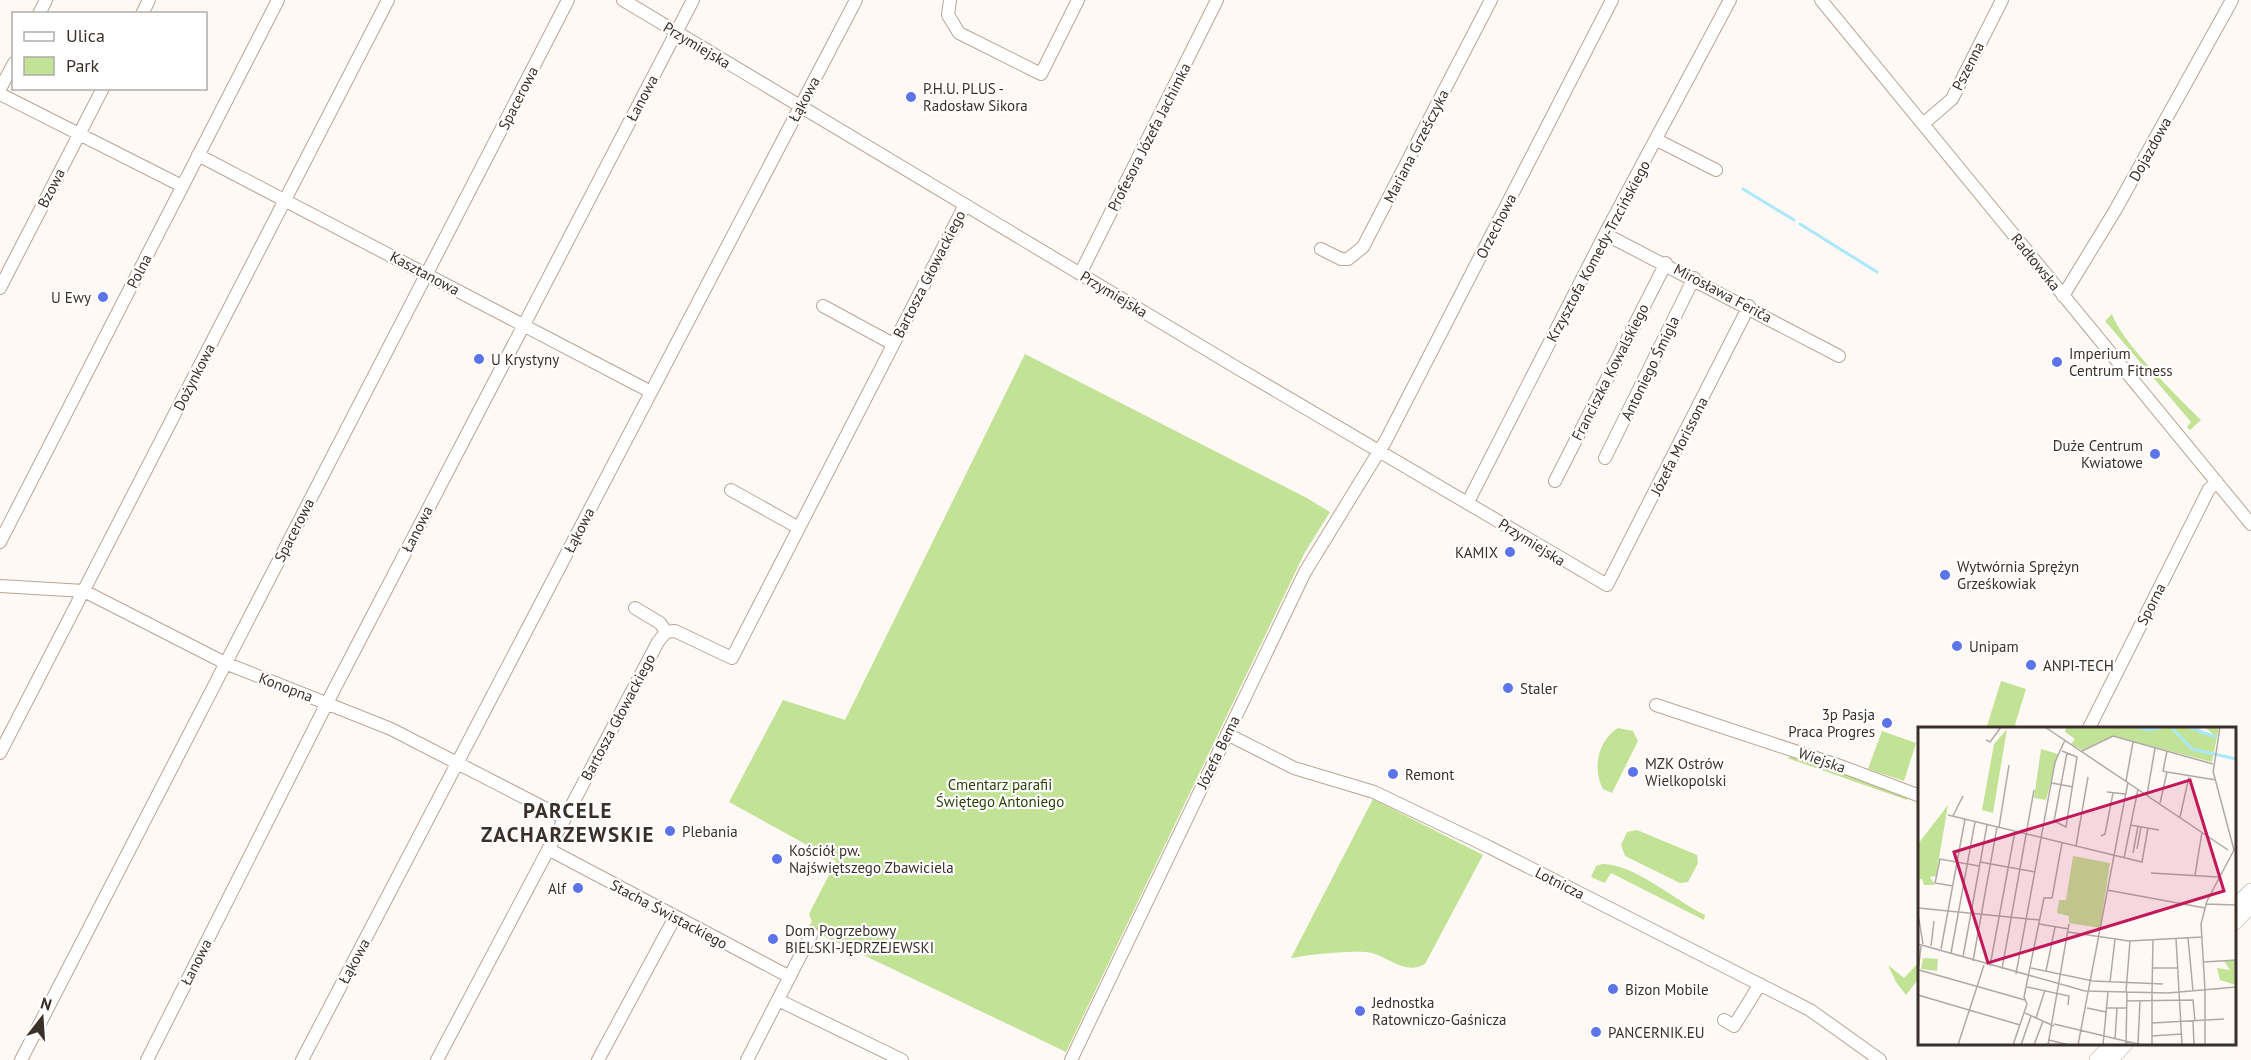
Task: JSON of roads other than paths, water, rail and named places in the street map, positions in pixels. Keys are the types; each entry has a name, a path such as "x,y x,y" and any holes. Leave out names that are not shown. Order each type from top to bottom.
{"main road":[{"path":"2236,908 2251,895"},
{"path":"2236,920 2251,895"},
{"path":"2097,1060 2111,1045"},
{"path":"2110,1060 2124,1045"}],"street":[{"name":"Polna","path":"0,542 278,0"},
{"name":"Dożynkowa","path":"0,753 388,0"},
{"name":"Spacerowa","path":"21,1060 568,0"},
{"name":"Przymiejska","path":"623,0 1379,452 1607,585"},
{"name":"Łanowa","path":"147,1060 327,703 693,0"},
{"name":"Łąkowa","path":"302,1060 856,0"},
{"path":"950,0 948,15 959,33 1041,74 1078,0"},
{"name":"Profesora Józefa Jachimka","path":"1080,274 1217,0"},
{"name":"Mariana Grześczyka","path":"1321,249 1341,259 1348,259 1363,247 1491,0"},
{"name":"Orzechowa","path":"1379,452 1612,0"},
{"name":"Krzysztofa Komedy-Trzcińskiego","path":"1468,502 1605,234 1730,0"},
{"name":"Radłowska","path":"1821,0 2251,524"},
{"path":"1832,13 1839,0"},
{"name":"Pszenna","path":"1923,124 1952,99 2002,0"},
{"name":"Dojazdowa","path":"2063,296 2116,209 2232,0"},
{"path":"0,89 12,67"},
{"name":"Bzowa","path":"0,288 102,90"},
{"path":"0,94 182,186"},
{"path":"1657,140 1716,170"},
{"name":"Kasztanowa","path":"198,155 286,199 651,392"},
{"name":"Bartosza Głowackiego","path":"437,1060 658,642 666,633 675,631 732,658 965,205"},
{"name":"Mirosława Feriča","path":"1605,234 1749,306 1839,356"},
{"name":"Franciszka Kowalskiego","path":"1555,481 1666,263"},
{"name":"Antoniego Śmigla","path":"1605,458 1694,278"},
{"name":"Bartosza Głowackiego","path":"823,306 893,344"},
{"name":"Józefa Morissona","path":"1607,585 1749,306"},
{"name":"Józefa Bema","path":"1071,1060 1305,572 1379,452"},
{"name":"Sporna","path":"2090,727 2209,489 2217,482"},
{"path":"730,490 799,528"},
{"name":"Konopna","path":"0,586 84,591 225,663 391,729 564,818"},
{"path":"635,608 660,623 666,633"},
{"name":"Wiejska","path":"1656,705 1843,767 1918,795"},
{"name":"Lotnicza","path":"1227,734 1294,768 1367,789 1424,815 1810,1010 1880,1060"},
{"name":"Stacha Świstackiego","path":"548,849 674,919 790,977"},
{"path":"598,1060 674,919"},
{"path":"747,1060 812,933"},
{"path":"1724,1020 1734,1026 1760,984"},
{"path":"778,1000 902,1060"}],"waterway":[{"path":"1743,189 1794,220"},
{"path":"1800,224 1877,272"}],"place":[{"name":"P.H.U. PLUS - Radosław Sikora","path":"911,97"},
{"name":"U Ewy","path":"103,297"},
{"name":"U Krystyny","path":"479,359"},
{"name":"Imperium Centrum Fitness","path":"2057,362"},
{"name":"Duże Centrum Kwiatowe","path":"2155,454"},
{"name":"KAMIX","path":"1510,552"},
{"name":"Wytwórnia Sprężyn Grześkowiak","path":"1945,575"},
{"name":"Unipam","path":"1957,646"},
{"name":"ANPI-TECH","path":"2031,665"},
{"name":"Staler","path":"1508,688"},
{"name":"3p Pasja Praca Progres","path":"1887,723"},
{"name":"MZK Ostrów Wielkopolski","path":"1633,772"},
{"name":"Remont","path":"1393,774"},
{"name":"Plebania","path":"670,831"},
{"name":"Kościół pw. Najświętszego Zbawiciela","path":"777,859"},
{"name":"Alf","path":"578,888"},
{"name":"Dom Pogrzebowy BIELSKI-JĘDRZEJEWSKI","path":"773,939"},
{"name":"Bizon Mobile","path":"1613,989"},
{"name":"Jednostka Ratowniczo-Gaśnicza","path":"1360,1011"},
{"name":"PANCERNIK.EU","path":"1596,1032"}],"district":[{"name":"PARCELE ZACHARZEWSKIE","path":"568,822"}],"park label":[{"name":"Cmentarz parafii Świętego Antoniego","path":"1000,792"}]}
